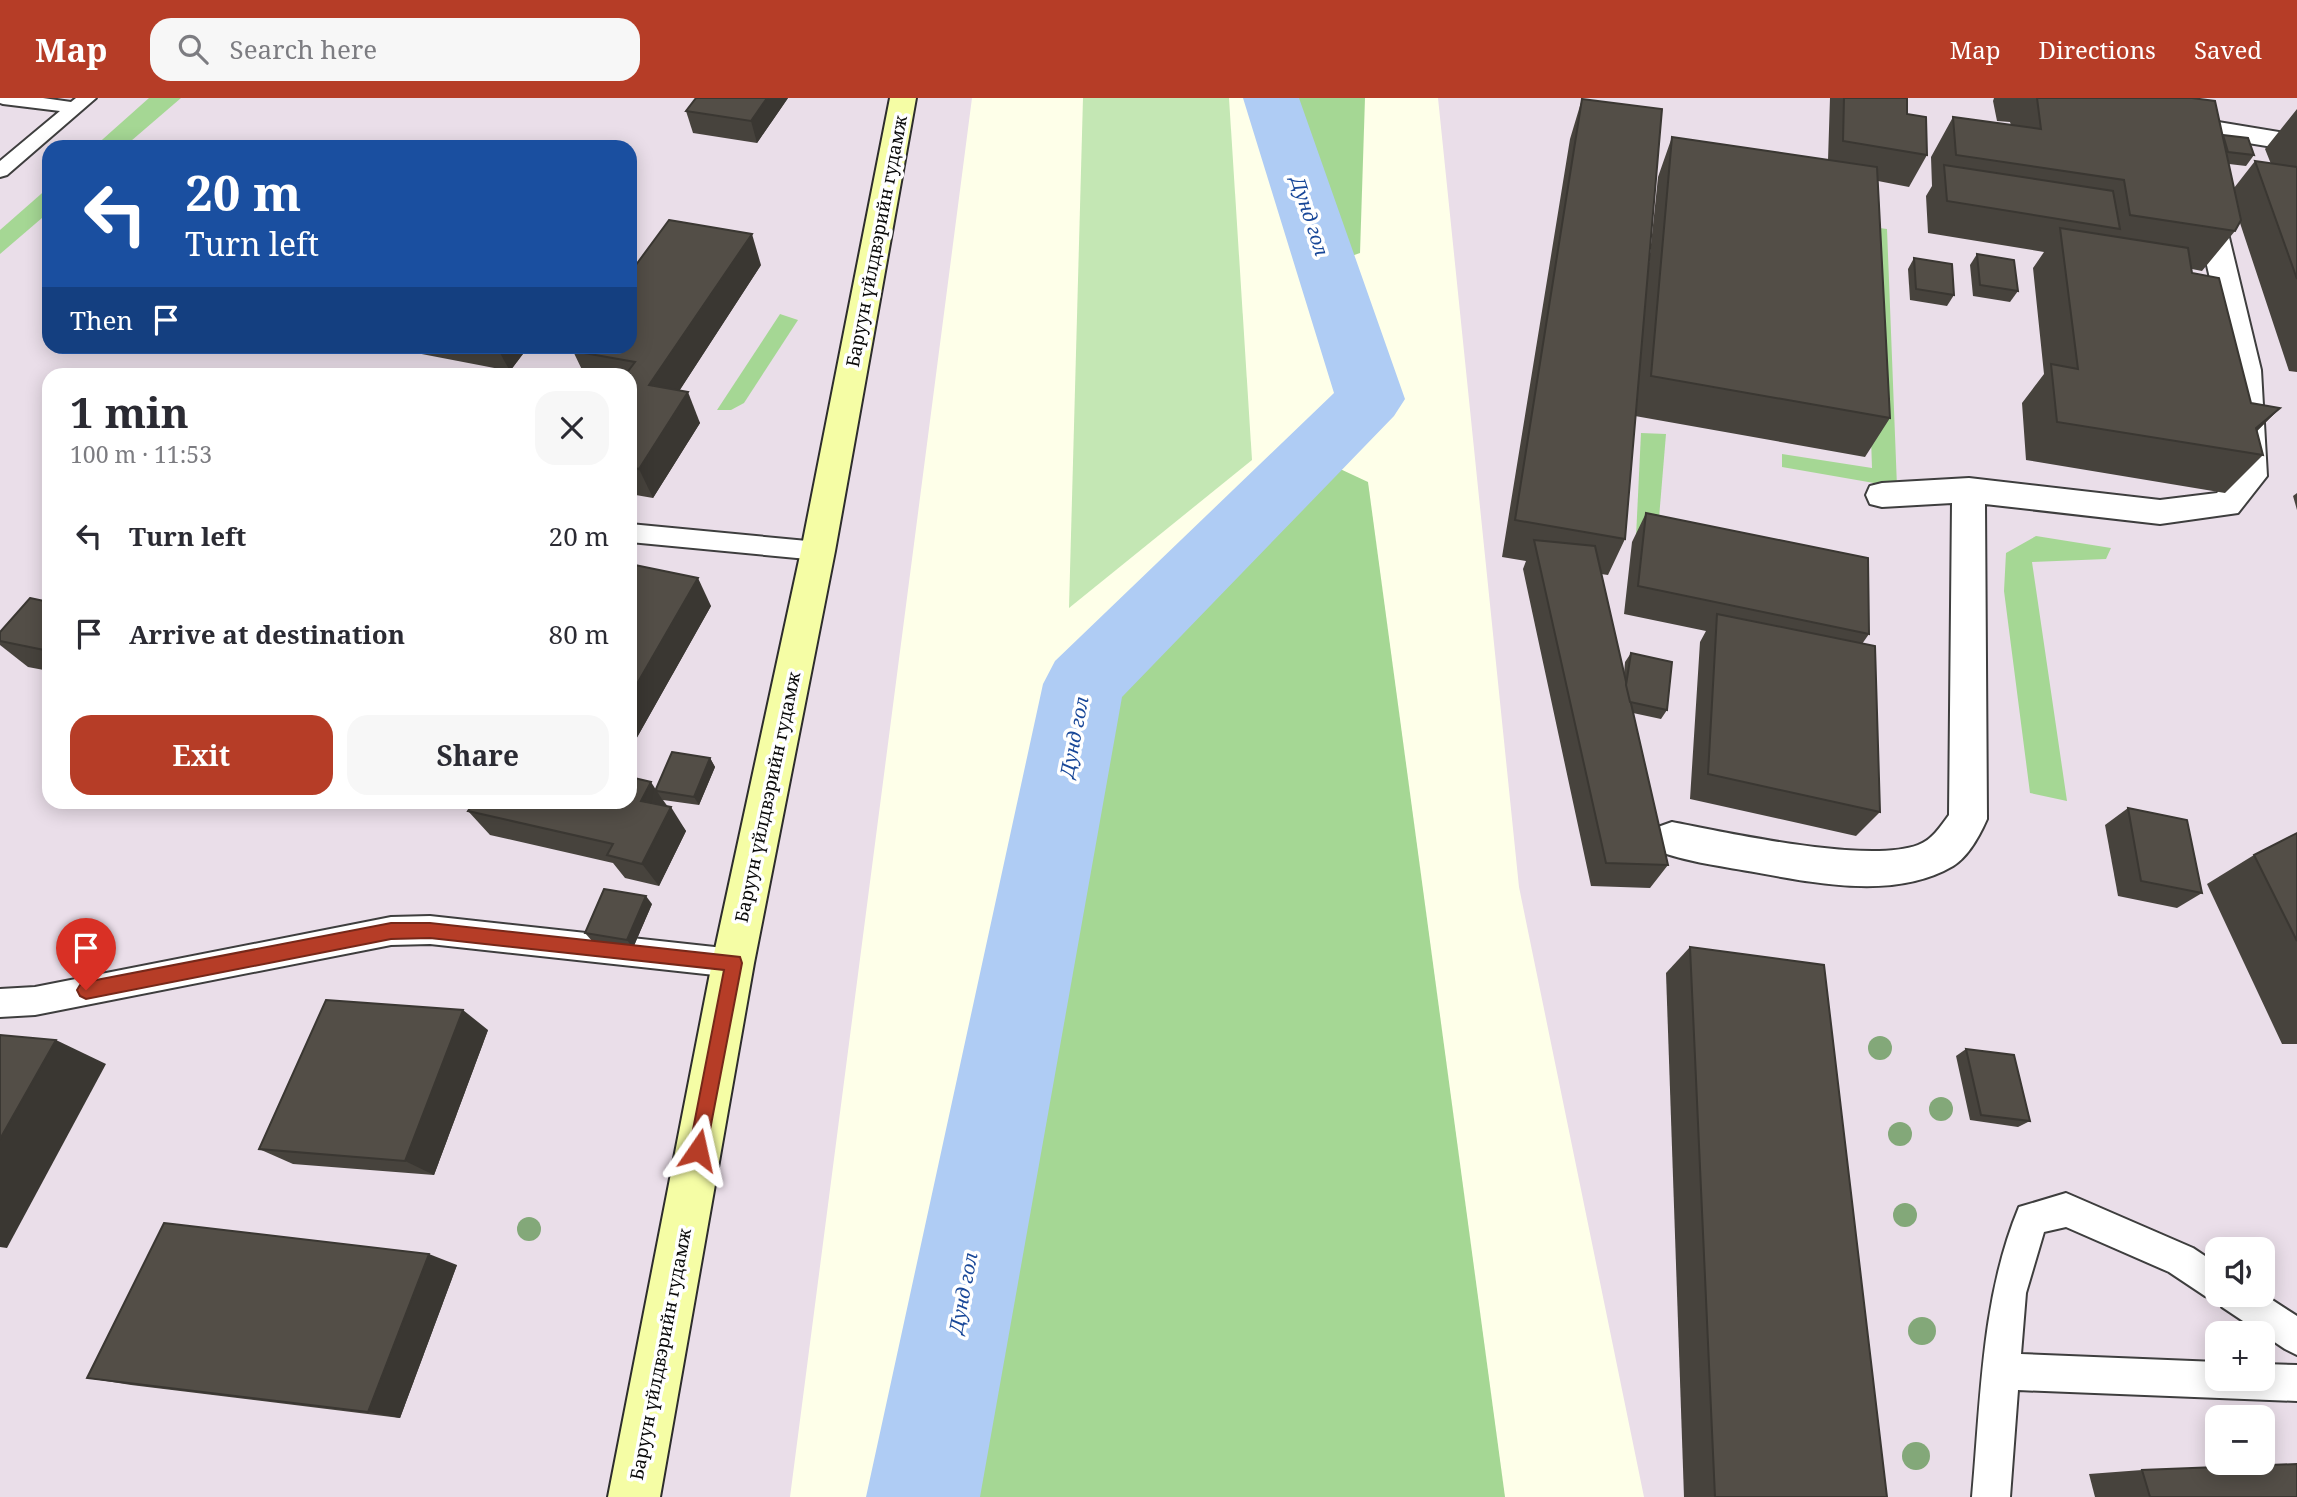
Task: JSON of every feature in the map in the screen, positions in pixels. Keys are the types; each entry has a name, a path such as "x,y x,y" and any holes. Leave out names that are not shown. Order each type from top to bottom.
{"street":[{"name":"Баруун үйлдвэрийн гудамж","path":"634,1497 733,963 818,551 903,98"},
{"path":"1882,495 1969,490 2160,512 2226,504 2251,476 2246,370 2204,193 2183,131 2191,115 2297,143"},
{"path":"1672,839 1789,862 1899,868 1940,854 1968,819 1969,490"}],"lane":[{"path":"3,98 81,103"},
{"path":"0,171 81,103"},
{"path":"637,534 818,551"},
{"path":"0,1003 35,1001 391,931 430,930 733,963"},
{"path":"1991,1497 2008,1293 2031,1219 2066,1210 2181,1260 2205,1276"},
{"path":"2252,1307 2297,1337"},
{"path":"2002,1371 2297,1383"}],"shaded area":[{"path":"0,98 972,98 790,1497 0,1497"},
{"path":"1438,98 2297,98 2297,1497 1644,1497 1519,887"}],"green space":[{"path":"149,98 181,98 132,140 102,140"},
{"path":"1083,98 1229,98 1252,460 1069,608"},
{"path":"1272,98 1365,98 1360,253 1300,274"},
{"path":"42,193 42,218 0,254 0,230"},
{"path":"1864,226 1887,229 1897,487 1782,467 1782,454 1872,468"},
{"path":"780,314 798,320 744,403 731,410 717,410"},
{"path":"1641,433 1666,434 1657,542 1636,537"},
{"path":"1338,468 1368,482 1505,1497 952,1497 1107,685"},
{"path":"2036,536 2111,548 2106,559 2032,562 2067,801 2030,793 2004,591 2006,553"}],"building":[{"path":"696,98 767,98 751,121 686,111"},
{"path":"1844,98 1907,98 1907,114 1926,117 1927,155 1843,141"},
{"path":"2037,98 2192,98 2215,101 2241,220 2235,231 2130,215 2124,180 1956,155 1953,117 2041,129"},
{"path":"1582,99 1662,109 1625,539 1515,520"},
{"path":"2223,135 2248,138 2254,155 2228,152"},
{"path":"1672,137 1877,167 1890,418 1651,376"},
{"path":"2255,161 2297,167 2297,279"},
{"path":"1944,165 2113,191 2120,229 1947,201"},
{"path":"669,220 752,234 649,385 688,392 639,469 637,368 630,368 635,362 590,354 637,354 637,263"},
{"path":"2060,228 2188,248 2192,273 2219,278 2251,403 2280,408 2256,428 2263,455 2057,422 2051,364 2078,369"},
{"path":"1977,254 2014,260 2018,291 1980,285"},
{"path":"1914,258 1952,264 1954,295 1916,289"},
{"path":"1646,513 1868,558 1869,634 1638,586"},
{"path":"1534,540 1595,546 1668,865 1606,863"},
{"path":"637,565 698,578 637,684"},
{"path":"30,598 42,601 42,650 0,641 0,632"},
{"path":"1717,614 1875,646 1880,812 1708,774"},
{"path":"1631,653 1672,662 1667,710 1630,702 1626,685"},
{"path":"672,752 710,758 694,797 656,789"},
{"path":"637,779 651,782 641,801 671,807 642,864 607,855 613,844 468,811 637,809"},
{"path":"2128,808 2187,820 2202,893 2141,881"},
{"path":"2297,833 2297,941 2254,855"},
{"path":"604,889 646,896 627,940 585,933"},
{"path":"1690,947 1824,965 1887,1497 1715,1497"},
{"path":"326,1000 463,1010 405,1161 259,1149"},
{"path":"0,1035 56,1040 0,1139"},
{"path":"1966,1049 2014,1055 2030,1121 1981,1115"},
{"path":"164,1223 429,1254 368,1412 87,1378"},
{"path":"2297,1464 2297,1497 2150,1497 2142,1470 2205,1468 2205,1475 2275,1475 2275,1465"}],"waterway":[{"name":"Дунд гол","path":"923,1497 1084,684 1370,399 1271,98"}],"route":[{"path":"86,990 391,931 430,930 733,963 698,1150"}]}
